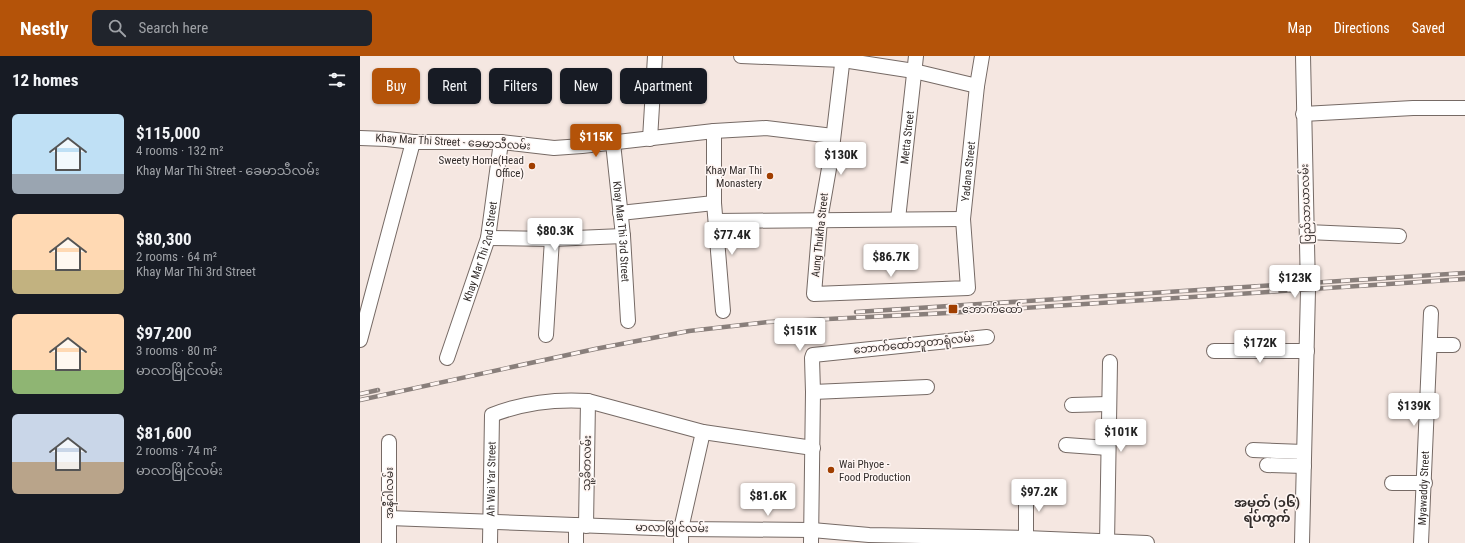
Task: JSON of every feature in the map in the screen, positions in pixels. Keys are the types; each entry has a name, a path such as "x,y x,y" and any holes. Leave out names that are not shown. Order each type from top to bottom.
{"street":[{"path":"650,139 654,56"},
{"path":"741,56 843,58 914,71 977,86"},
{"name":"Metta Street","path":"898,219 916,56"},
{"name":"Yadana Street","path":"814,294 968,288 963,219 977,86 982,56"},
{"name":"ပြည်သာယာလမ်း","path":"1302,543 1308,290 1303,114 1303,56"},
{"name":"Aung Thukha Street","path":"814,294 820,220 831,157 843,58"},
{"path":"1303,114 1413,108 1465,108"},
{"name":"Khay Mar Thi Street - ခေမာသီလမ်း","path":"360,138 387,138 413,142 501,142 554,148 613,143 714,131 766,128 833,136"},
{"path":"714,131 714,203 723,311"},
{"path":"360,340 413,142"},
{"name":"Khay Mar Thi 2nd Street","path":"447,358 488,238 501,142"},
{"name":"Khay Mar Thi 3rd Street","path":"613,143 623,236 628,320"},
{"path":"620,213 714,203"},
{"path":"716,221 963,219"},
{"path":"1307,232 1399,236"},
{"path":"488,238 552,239 623,236"},
{"path":"546,335 552,239"},
{"name":"Myawaddy Street","path":"1422,543 1431,313"},
{"name":"ဘောက်ထော်ဘူတာရုံလမ်း","path":"812,537 813,356 816,354 987,337"},
{"path":"1430,344 1453,345"},
{"path":"1214,351 1307,351"},
{"path":"1107,542 1108,404 1110,362"},
{"path":"813,392 927,387"},
{"name":"Ah Wai Yar Street","path":"490,543 492,414 544,402 571,400 588,401"},
{"path":"588,401 703,432 813,448"},
{"name":"သူ့ခိတလမ်း","path":"576,543 581,525 588,401"},
{"path":"1072,405 1108,404"},
{"path":"681,536 703,432"},
{"name":"အနီဂါလမ်း","path":"389,442 389,543"},
{"path":"1066,445 1108,448"},
{"path":"1252,450 1304,452"},
{"path":"1267,465 1304,466"},
{"path":"1392,483 1424,483"},
{"path":"1017,540 1026,489"},
{"name":"မာလာမြိုင်လမ်း","path":"389,518 490,523 581,525 681,536 812,537 869,535 915,540 1017,540 1146,543"}],"railway":[{"path":"856,312 1465,273"},
{"path":"360,400 595,349 689,331 768,322 948,313 1465,279"},
{"path":"360,394 378,390"}],"place":[{"name":"Sweety Home(Head Office)","path":"532,166"},
{"name":"Khay Mar Thi Monastery","path":"770,176"},
{"name":"ဘောက်ထော်","path":"953,309"},
{"name":"Wai Phyoe - Food Production","path":"831,470"}],"district":[{"name":"အမှတ် (၁၆) ရပ်ကွက်","path":"1267,510"}]}
